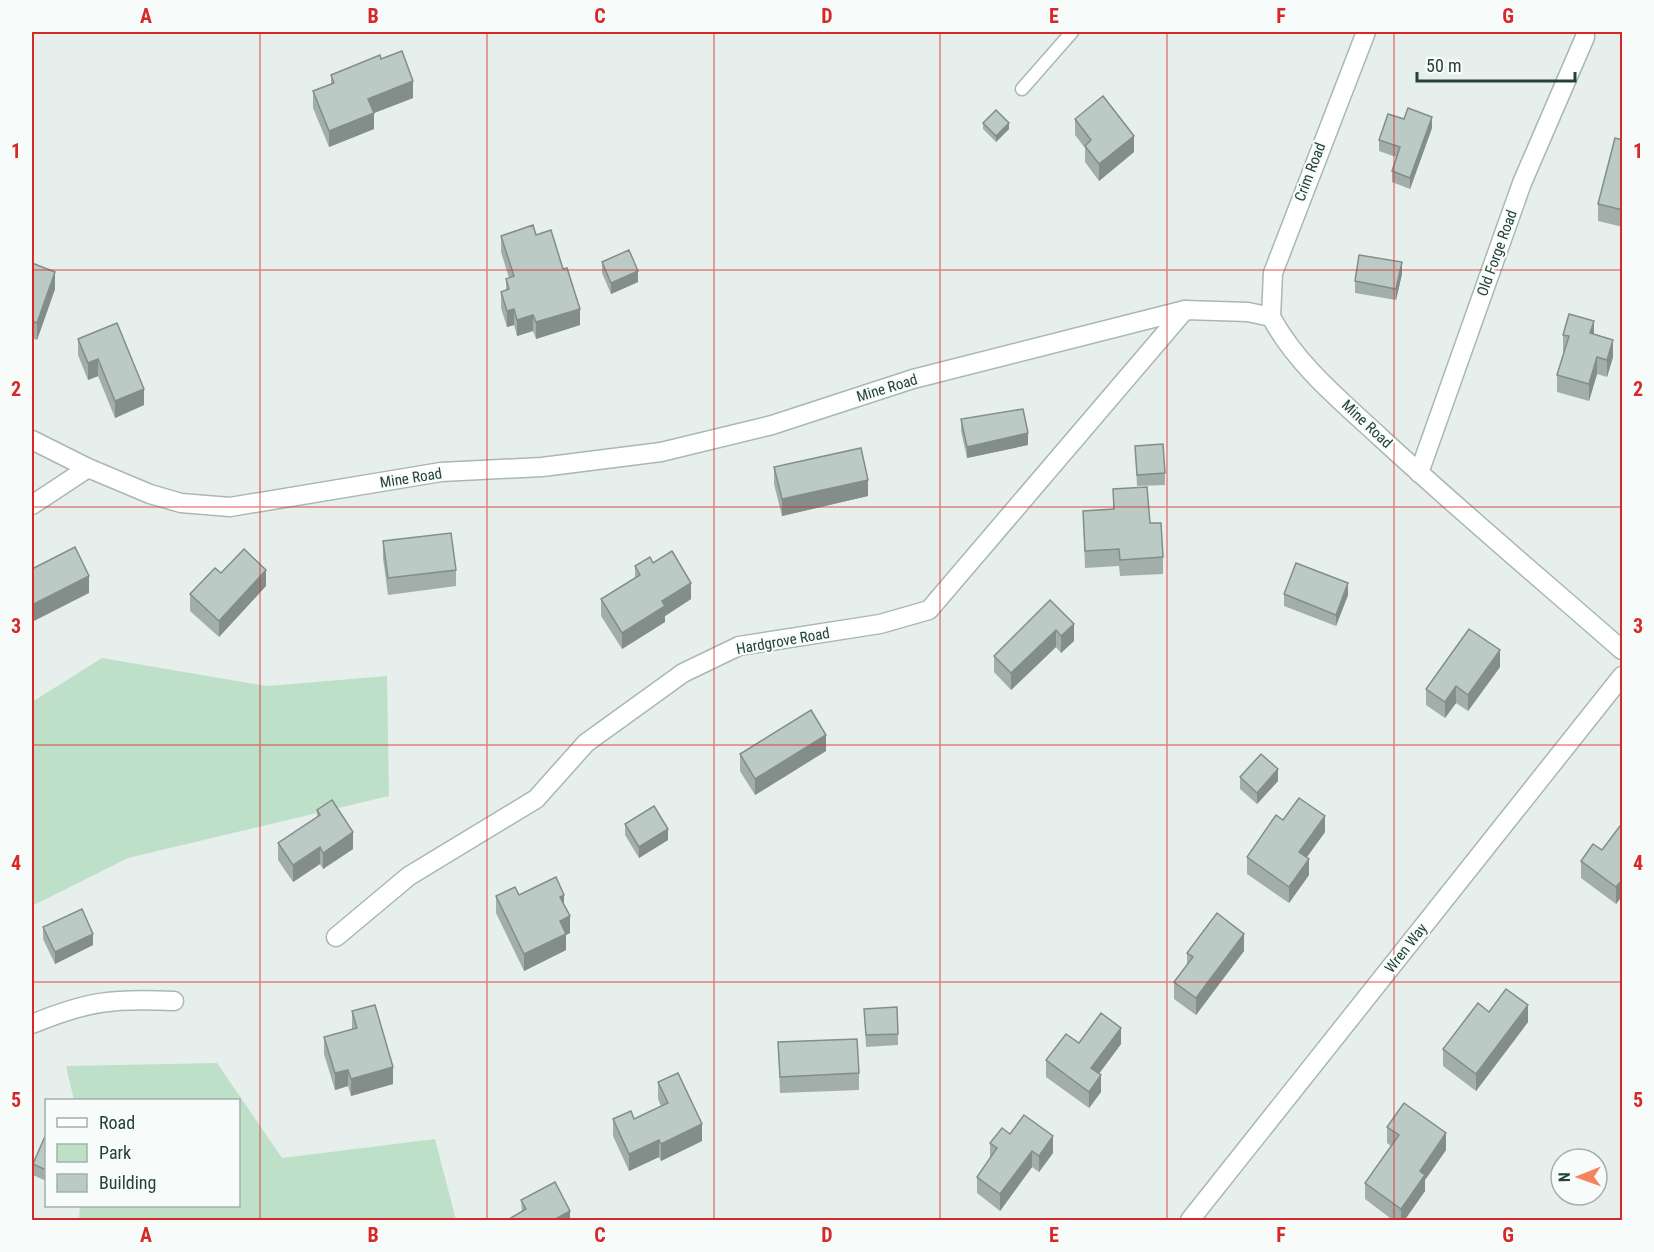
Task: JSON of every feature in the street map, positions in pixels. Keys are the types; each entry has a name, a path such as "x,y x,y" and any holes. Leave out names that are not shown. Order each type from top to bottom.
{"street":[{"name":"Crim Road","path":"1271,317 1273,273 1366,32"},
{"name":"Old Forge Road","path":"1419,473 1522,183 1584,38"},
{"name":"Mine Road","path":"32,440 88,468 150,494 181,502 230,507 441,472 542,467 661,452 772,425 914,379 1185,310 1248,312 1271,317 1283,340 1308,369 1419,473 1623,650"},
{"name":"Hardgrove Road","path":"336,937 409,876 536,799 586,743 683,673 739,646 880,624 929,610 1185,310"},
{"path":"32,505 88,468"},
{"name":"Wren Way","path":"1190,1221 1623,676"},
{"path":"32,1024 73,1007 93,1002 129,999 174,1001"}],"lane":[{"path":"1022,89 1072,32"}],"green space":[{"path":"102,658 267,686 387,676 389,796 128,858 32,906 32,702"},
{"path":"217,1063 282,1158 435,1139 456,1220 79,1220 80,1207 240,1207 240,1099 74,1099 66,1066"}],"building":[{"path":"402,51 413,81 368,99 374,113 329,131 313,91 334,83 331,75 380,55 381,59"},
{"path":"1103,96 1134,136 1099,164 1085,146 1091,140 1075,119"},
{"path":"1408,108 1432,117 1410,178 1392,171 1400,147 1379,140 1388,114 1404,119"},
{"path":"996,110 1009,123 996,136 983,123"},
{"path":"1615,138 1623,140 1623,210 1598,204"},
{"path":"533,225 536,235 551,230 563,269 567,268 580,309 536,322 533,315 517,320 514,309 507,311 501,292 509,289 506,279 514,276 501,236"},
{"path":"629,250 638,271 611,283 602,262"},
{"path":"1359,255 1402,262 1396,289 1355,281"},
{"path":"32,263 55,272 37,323 32,321"},
{"path":"1569,314 1594,321 1590,333 1613,340 1607,360 1597,357 1589,384 1557,375 1569,336 1563,335"},
{"path":"117,323 144,389 115,401 98,359 88,363 78,339"},
{"path":"1023,409 1028,433 967,447 961,419"},
{"path":"1163,444 1165,473 1137,475 1135,446"},
{"path":"861,448 868,480 782,499 774,467"},
{"path":"1147,487 1150,523 1161,523 1163,557 1120,560 1119,549 1085,551 1083,511 1114,509 1113,489"},
{"path":"451,533 456,570 388,578 383,541"},
{"path":"75,547 89,576 32,605 32,569"},
{"path":"244,549 266,570 219,621 190,594 215,568 221,573"},
{"path":"672,551 691,583 662,601 665,606 622,633 601,599 640,575 635,566 650,557 653,563"},
{"path":"1296,563 1348,583 1336,615 1284,594"},
{"path":"1050,600 1074,624 1061,636 1056,630 1011,673 994,656"},
{"path":"1469,629 1500,650 1468,695 1456,686 1445,702 1426,689"},
{"path":"811,710 826,735 755,779 740,754"},
{"path":"1261,754 1278,769 1257,793 1240,777"},
{"path":"1299,798 1325,816 1299,852 1309,859 1289,887 1247,857 1276,815 1283,820"},
{"path":"332,800 353,832 323,853 320,847 293,865 278,843 320,815 317,810"},
{"path":"654,806 668,829 639,847 625,824"},
{"path":"1623,822 1623,879 1616,887 1581,861 1593,844 1602,850"},
{"path":"556,877 564,895 560,897 570,916 560,921 566,934 524,954 496,896 515,887 519,895"},
{"path":"82,909 93,934 55,952 43,927"},
{"path":"1217,913 1244,934 1196,998 1174,982 1193,957 1187,953"},
{"path":"1506,989 1528,1005 1476,1074 1443,1049 1478,1003 1489,1012"},
{"path":"375,1005 393,1067 351,1079 348,1070 335,1073 324,1037 357,1028 352,1011"},
{"path":"897,1007 898,1034 866,1035 864,1009"},
{"path":"1101,1013 1121,1028 1091,1068 1101,1075 1089,1092 1046,1060 1066,1034 1079,1043"},
{"path":"857,1039 859,1073 780,1077 778,1042"},
{"path":"678,1073 702,1124 661,1144 659,1140 629,1154 613,1119 631,1111 634,1119 668,1103 658,1082"},
{"path":"1404,1103 1446,1133 1420,1171 1425,1175 1401,1209 1365,1183 1399,1135 1387,1127"},
{"path":"1024,1115 1053,1136 1039,1156 1032,1151 1000,1194 977,1177 997,1148 990,1143 1002,1128 1010,1134"},
{"path":"45,1136 45,1170 33,1164"},
{"path":"555,1182 570,1211 552,1221 510,1221 509,1219 526,1209 521,1200"}]}
